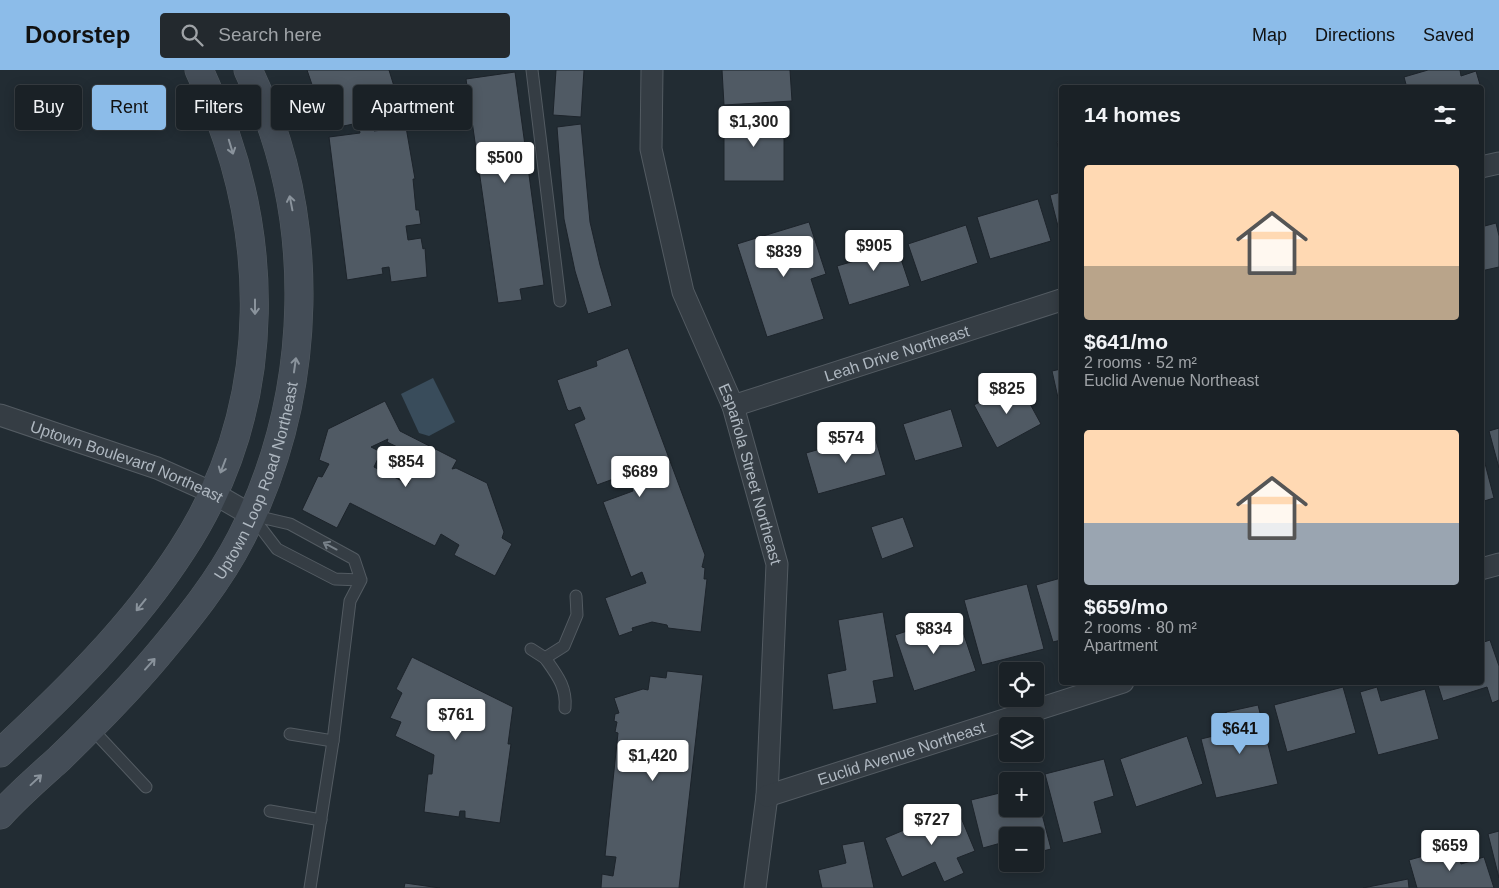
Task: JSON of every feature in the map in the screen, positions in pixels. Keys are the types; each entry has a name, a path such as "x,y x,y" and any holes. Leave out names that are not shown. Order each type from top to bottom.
{"street":[{"name":"Uptown Loop Road Northeast","path":"0,753 59,697 127,622 182,550 212,493 231,447 248,379 255,318 253,249 241,181 222,124 199,70"},
{"name":"Uptown Loop Road Northeast","path":"0,815 91,728 156,657 189,616 220,574 251,515 273,461 292,388 300,320 300,282 297,245 284,171 271,126 248,70"},
{"name":"Española Street Northeast","path":"652,70 651,149 684,292 733,406 778,564 767,796 755,888"},
{"path":"1484,166 1499,163"},
{"name":"Leah Drive Northeast","path":"733,406 1059,301"},
{"name":"Uptown Boulevard Northeast","path":"0,415 158,468 212,493 251,515"},
{"path":"1484,568 1499,564"},
{"name":"Euclid Avenue Northeast","path":"767,796 1114,685"}],"lane":[{"path":"532,70 560,301"},
{"path":"251,515 277,549 336,579 361,580"},
{"path":"251,515 290,524 354,559 361,580 350,601 333,741 310,888"},
{"path":"545,658 564,646 577,615 576,596"},
{"path":"531,649 545,658 562,681 566,697 565,708"},
{"path":"91,728 146,786"},
{"path":"290,734 333,741"},
{"path":"270,811 321,820"}],"water":[{"path":"433,378 455,422 429,436 419,433 401,394"}],"building":[{"path":"307,70 389,70 394,85 353,85 353,124 343,126 343,85 312,85"},
{"path":"556,70 584,70 581,117 553,115"},
{"path":"722,70 790,70 792,101 724,105"},
{"path":"1428,70 1460,70 1461,76 1476,71 1480,85 1406,85 1404,77"},
{"path":"515,72 544,285 520,289 522,300 498,303 472,121 472,85 467,85 466,79"},
{"path":"724,114 784,115 784,181 724,181"},
{"path":"581,124 590,222 612,306 588,314 575,271 564,219 557,127"},
{"path":"359,130 407,130 415,179 413,179 416,210 419,210 421,224 406,226 408,240 421,238 423,249 425,248 427,277 391,282 389,267 382,268 383,274 347,280 329,137 360,133"},
{"path":"1059,193 1059,230 1050,195"},
{"path":"1038,199 1051,241 990,259 977,217"},
{"path":"809,222 826,274 811,279 824,319 767,337 737,244"},
{"path":"1496,223 1499,236 1499,267 1484,270 1484,226"},
{"path":"966,225 978,263 921,282 908,244"},
{"path":"894,238 910,286 849,305 837,266 858,260 855,250"},
{"path":"628,348 705,555 702,567 705,568 704,579 707,579 701,632 668,628 667,625 652,622 632,628 633,631 619,636 605,598 646,583 642,572 631,577 603,502 633,491 627,474 597,485 574,424 585,419 580,407 569,411 567,409 557,380 597,366 596,361"},
{"path":"1059,369 1059,402 1052,371"},
{"path":"1018,382 1041,424 997,448 974,405"},
{"path":"385,401 400,431 457,460 452,469 456,468 487,483 504,532 502,538 512,544 495,576 454,555 459,545 441,534 435,546 350,503 337,528 302,510 318,476 322,477 329,464 319,460 328,429","holes":["388,439 387,442 420,458 408,484 374,467 381,452 371,447"]},
{"path":"951,409 963,447 915,461 903,424"},
{"path":"1499,428 1499,468 1489,431"},
{"path":"874,434 886,475 818,494 806,453"},
{"path":"1484,460 1494,498 1484,501"},
{"path":"903,517 914,547 882,559 871,527"},
{"path":"1059,579 1059,640 1053,642 1036,585"},
{"path":"1027,584 1044,649 982,665 964,600"},
{"path":"883,612 894,677 873,681 877,703 833,710 827,674 846,670 838,620"},
{"path":"938,621 943,636 962,629 976,671 914,691 895,635"},
{"path":"1490,640 1499,666 1499,700 1492,703 1487,687 1443,701 1438,685 1484,685 1484,642"},
{"path":"412,657 513,707 508,744 511,744 500,823 465,818 465,811 460,811 459,817 424,812 428,774 432,774 434,755 395,736 401,722 390,718 402,693 396,689"},
{"path":"667,671 703,675 679,888 601,888 602,874 613,876 616,857 605,856 618,733 615,732 617,722 614,721 615,714 619,713 614,698 643,689 648,690 650,676 666,678"},
{"path":"1343,687 1356,733 1287,752 1274,705"},
{"path":"1377,687 1381,701 1425,689 1439,739 1378,755 1360,692"},
{"path":"1258,705 1278,784 1216,798 1201,739 1230,732 1226,712"},
{"path":"1187,736 1203,784 1136,807 1120,759"},
{"path":"1104,759 1114,796 1094,802 1102,833 1063,843 1045,774"},
{"path":"999,793 999,817 1043,817 1051,849 1044,851 1044,827 999,827 999,844 983,848 971,800"},
{"path":"957,808 975,851 957,858 964,873 944,882 935,862 902,877 885,838"},
{"path":"1499,831 1499,878 1488,834"},
{"path":"864,841 874,888 822,888 818,870 846,863 842,845"},
{"path":"1456,847 1461,864 1484,857 1494,888 1417,888 1409,860"},
{"path":"1408,879 1409,888 1363,888"},
{"path":"405,883 440,888 404,888"}]}
